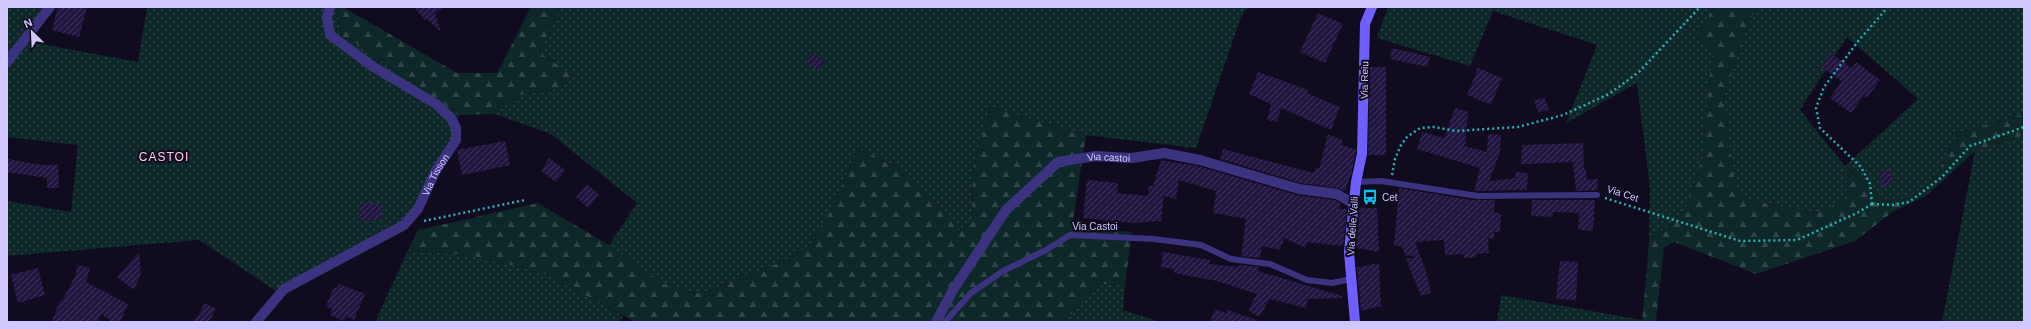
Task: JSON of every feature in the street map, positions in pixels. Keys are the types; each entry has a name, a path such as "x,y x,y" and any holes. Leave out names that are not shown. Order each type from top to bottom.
{"street":[{"path":"7,62 50,7"},
{"name":"Via Tisson","path":"256,322 284,289 404,225 418,209 436,172 456,140 456,128 451,118 436,104 372,66 330,35 327,17 330,7"},
{"name":"Via Reiu","path":"1362,154 1365,24 1372,7"},
{"name":"Via castoi","path":"936,322 953,290 1006,210 1058,162 1095,156 1132,158 1164,153 1207,162 1299,190 1337,194 1354,204"},
{"name":"Via delle Valli","path":"1355,322 1349,252 1356,182 1362,154"}],"lane":[{"name":"Via Cet","path":"1356,182 1391,183 1478,196 1597,195"},
{"name":"Via Castoi","path":"945,322 971,293 1003,271 1046,250 1070,235 1154,239 1200,245 1231,259 1270,264 1307,280 1332,282 1351,279"}],"path":[{"path":"1391,183 1394,160 1400,145 1407,137 1420,128 1434,127 1456,131 1483,131 1518,127 1562,115 1609,94 1639,72 1700,7"},
{"path":"1888,7 1859,40 1824,88 1816,108 1820,128 1860,167 1870,184 1872,204 1893,205 1909,202 1942,177 1970,146 2024,127"},
{"name":"Via Cet","path":"1597,195 1740,241 1797,240 1872,204"},
{"path":"404,225 525,200"}],"green space":[{"path":"7,7 55,7 25,41 138,62 147,7 337,7 342,38 350,39 459,115 441,169 405,230 329,270 276,291 199,240 7,256 7,201 71,212 78,145 7,137"},
{"path":"337,7 343,7 457,73 497,73 531,7 561,7 539,52 573,76 560,89 519,95 495,114 459,115 350,39 342,38"},
{"path":"561,7 1248,7 1241,17 1196,148 1086,135 990,107 973,171 972,221 959,231 937,203 904,170 858,148 830,212 808,247 781,262 700,294 664,284 609,245 637,203 551,134 495,114 519,95 560,89 573,76 539,52"},
{"path":"1388,7 1714,7 1697,37 1712,53 1702,159 1687,204 1682,214 1649,241 1650,188 1637,83 1566,123 1597,45 1493,11 1470,66 1377,38"},
{"path":"1714,7 1756,7 1746,30 1724,96 1735,188 1749,200 1817,213 1847,199 1845,166 1883,201 1908,198 1934,180 1958,133 2024,114 2024,135 1975,151 1926,196 1894,211 1855,241 1756,274 1674,242 1664,248 1656,322 1642,322 1649,241 1682,214 1687,204 1702,159 1712,53 1697,37"},
{"path":"1756,7 2024,7 2024,114 1958,133 1934,180 1908,198 1883,201 1846,166 1847,199 1817,213 1749,200 1735,188 1724,96 1746,30","holes":["1847,37 1918,99 1845,166 1800,110"]},
{"path":"990,107 1086,135 1072,227 1132,232 1125,285 1101,284 1063,322 635,322 542,272 468,255 408,250 418,230 538,203 609,245 664,284 700,294 781,262 808,247 830,212 858,148 904,170 937,203 959,231 972,221 973,171"},
{"path":"2024,135 2024,322 1942,322 1975,151"},
{"path":"408,250 468,255 542,272 623,316 620,322 375,322"},
{"path":"1101,284 1125,285 1123,310 1161,322 1063,322"},
{"path":"1501,295 1642,320 1642,322 1497,322"}],"building":[{"path":"58,7 87,7 79,37 52,30"},
{"path":"414,7 444,7 435,13 441,32 427,19 425,20"},
{"path":"1318,13 1343,24 1325,63 1300,52"},
{"path":"1392,48 1430,57 1427,67 1390,59"},
{"path":"813,53 825,61 818,71 806,63"},
{"path":"1830,53 1852,68 1856,62 1880,80 1867,98 1864,95 1851,113 1830,98 1842,81 1821,67"},
{"path":"1370,67 1386,67 1386,155 1368,155"},
{"path":"1478,68 1502,78 1491,105 1467,95"},
{"path":"1258,72 1308,90 1307,93 1340,107 1331,130 1281,108 1277,122 1267,120 1271,104 1249,94"},
{"path":"1544,97 1549,109 1539,113 1534,101"},
{"path":"1455,108 1468,112 1465,146 1487,152 1488,134 1501,135 1500,153 1489,181 1515,178 1516,172 1528,173 1527,190 1474,191 1480,168 1417,149 1422,132 1444,138"},
{"path":"1328,134 1342,140 1342,145 1356,150 1352,172 1345,191 1338,188 1300,183 1220,159 1223,149 1314,173 1315,168 1319,169"},
{"path":"505,141 510,165 462,175 457,150"},
{"path":"1583,143 1584,169 1586,169 1587,180 1597,179 1598,190 1576,191 1573,162 1521,164 1522,145"},
{"path":"549,158 565,170 556,182 541,171"},
{"path":"7,159 42,165 58,165 59,188 47,188 47,178 7,172"},
{"path":"1161,160 1198,166 1297,195 1335,200 1341,204 1339,209 1347,209 1343,246 1307,242 1305,248 1284,238 1280,250 1262,246 1260,258 1241,256 1246,219 1213,213 1216,191 1179,180 1176,199 1164,196 1161,221 1134,223 1083,218 1087,180 1118,183 1117,193 1148,196 1149,186 1153,186"},
{"path":"1889,168 1894,182 1883,187 1878,173"},
{"path":"587,184 599,195 588,208 576,197"},
{"path":"1399,188 1472,200 1495,200 1494,212 1501,214 1500,232 1494,232 1494,239 1488,238 1489,253 1476,254 1476,257 1464,258 1464,254 1445,255 1444,240 1415,242 1426,271 1431,293 1421,296 1406,259 1416,257 1405,255 1402,246 1394,246"},
{"path":"1532,200 1595,200 1593,231 1578,230 1579,213 1553,212 1553,217 1531,216"},
{"path":"359,203 381,203 381,220 359,220"},
{"path":"1360,208 1377,208 1379,252 1356,248"},
{"path":"139,252 141,273 134,290 117,277"},
{"path":"1163,252 1210,260 1209,264 1259,267 1258,271 1342,296 1342,298 1308,299 1306,308 1270,299 1259,317 1248,310 1257,294 1217,281 1174,273 1174,269 1161,267"},
{"path":"1560,261 1578,262 1576,300 1556,299"},
{"path":"1379,263 1381,306 1361,311 1357,267"},
{"path":"78,265 90,268 86,282 128,304 120,322 113,322 101,314 98,322 52,322 60,300 62,301 75,276"},
{"path":"38,268 45,295 18,303 11,275"},
{"path":"339,284 365,294 354,320 346,316 344,321 330,315 332,309 326,306 334,287 337,288"},
{"path":"205,303 216,309 209,322 194,322"},
{"path":"1215,309 1226,313 1227,310 1257,320 1257,322 1210,322"}],"place":[{"name":"Cet","path":"1370,197"}],"district":[{"name":"CASTOI","path":"164,157"}]}
